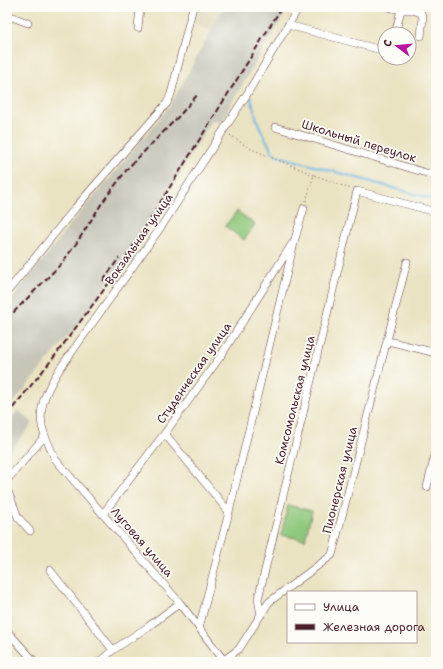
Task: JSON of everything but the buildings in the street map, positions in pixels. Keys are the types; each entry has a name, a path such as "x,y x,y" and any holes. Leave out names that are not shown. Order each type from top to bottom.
{"street":[{"path":"138,28 140,7"},
{"path":"7,292 76,207 167,103 171,94 193,7"},
{"name":"Вокзальная улица","path":"45,436 40,418 42,405 48,388 59,370 161,227 224,130 299,7"},
{"path":"389,7 401,10 413,10 421,13 423,18 421,36"},
{"path":"397,26 401,10"},
{"path":"7,15 28,23"},
{"path":"288,25 377,49"},
{"name":"Школьный переулок","path":"275,127 436,176"},
{"path":"357,191 436,212"},
{"name":"Комсомольская улица","path":"261,615 258,598 357,191"},
{"path":"198,628 229,512 304,208"},
{"name":"Студенческая улица","path":"103,514 220,357 296,239"},
{"name":"Пионерская улица","path":"225,661 239,649 269,602 332,555 407,262"},
{"path":"388,341 436,353"},
{"path":"164,434 229,512"},
{"path":"7,480 45,436"},
{"name":"Луговая улица","path":"45,436 55,459 180,603 225,661"},
{"path":"427,487 436,452"},
{"path":"7,489 18,517 30,531"},
{"path":"50,570 113,650"},
{"path":"99,662 113,650 180,603"},
{"path":"7,631 35,662"}],"path":[{"path":"224,130 249,148 357,191"},
{"path":"304,208 314,175"}],"shaded area":[{"path":"199,7 224,7 212,29 195,25"},
{"path":"224,7 289,7 220,122 212,120 151,219 117,270 84,316 7,411 7,307 78,215 170,106"},
{"path":"18,410 33,423 10,451 7,449 7,424"}],"green space":[{"path":"237,211 255,224 244,240 225,226"},
{"path":"288,505 312,511 305,540 281,535"}],"waterway":[{"path":"251,97 254,112 260,127 275,155 436,200"}],"railway":[{"path":"7,415 54,357 117,272 282,7"},
{"path":"7,319 61,264 76,244 102,203 128,168 179,116 198,94"},
{"path":"103,281 119,258"}]}
